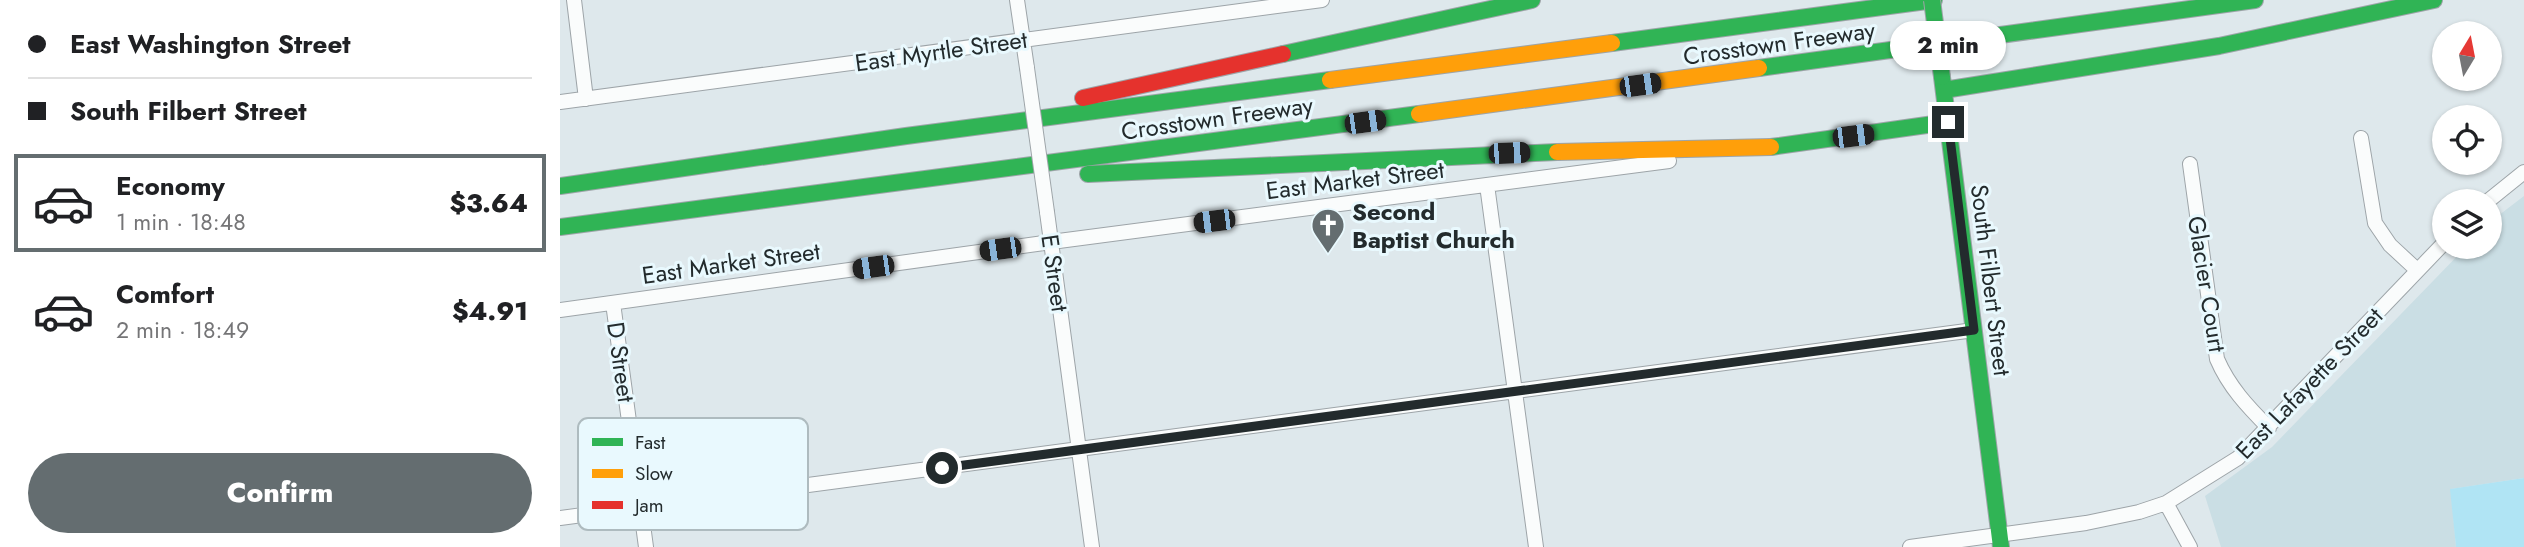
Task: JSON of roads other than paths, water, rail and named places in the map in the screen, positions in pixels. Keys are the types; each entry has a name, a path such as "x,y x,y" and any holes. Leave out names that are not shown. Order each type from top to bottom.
{"main road":[{"path":"906,136 1532,0"},
{"name":"Crosstown Freeway","path":"560,186 906,136 1933,0"},
{"name":"South Filbert Street","path":"1933,0 2000,541"},
{"name":"Crosstown Freeway","path":"560,227 2255,0"},
{"path":"1943,84 2219,46 2434,0"},
{"name":"East Market Street","path":"1771,147 1948,122"},
{"path":"894,184 1483,153 1771,147"}],"street":[{"path":"574,0 586,99"},
{"name":"E Street","path":"1017,0 1092,547"},
{"name":"East Myrtle Street","path":"560,102 1322,0"},
{"path":"2361,138 2375,223 2389,245 2417,270"},
{"name":"East Market Street","path":"560,310 1771,147"},
{"name":"Glacier Court","path":"2190,164 2217,359 2225,379 2241,400 2269,428"},
{"path":"2502,190 2524,172"},
{"path":"1487,186 1536,547"},
{"name":"East Lafayette Street","path":"1910,547 2000,541 2139,512 2166,503 2238,458 2432,255"},
{"name":"D Street","path":"613,303 629,418"},
{"path":"808,486 1974,330"},
{"path":"2166,503 2190,547"},
{"path":"560,518 578,516"}],"place":[{"name":"Second Baptist Church","path":"1328,255"}]}
